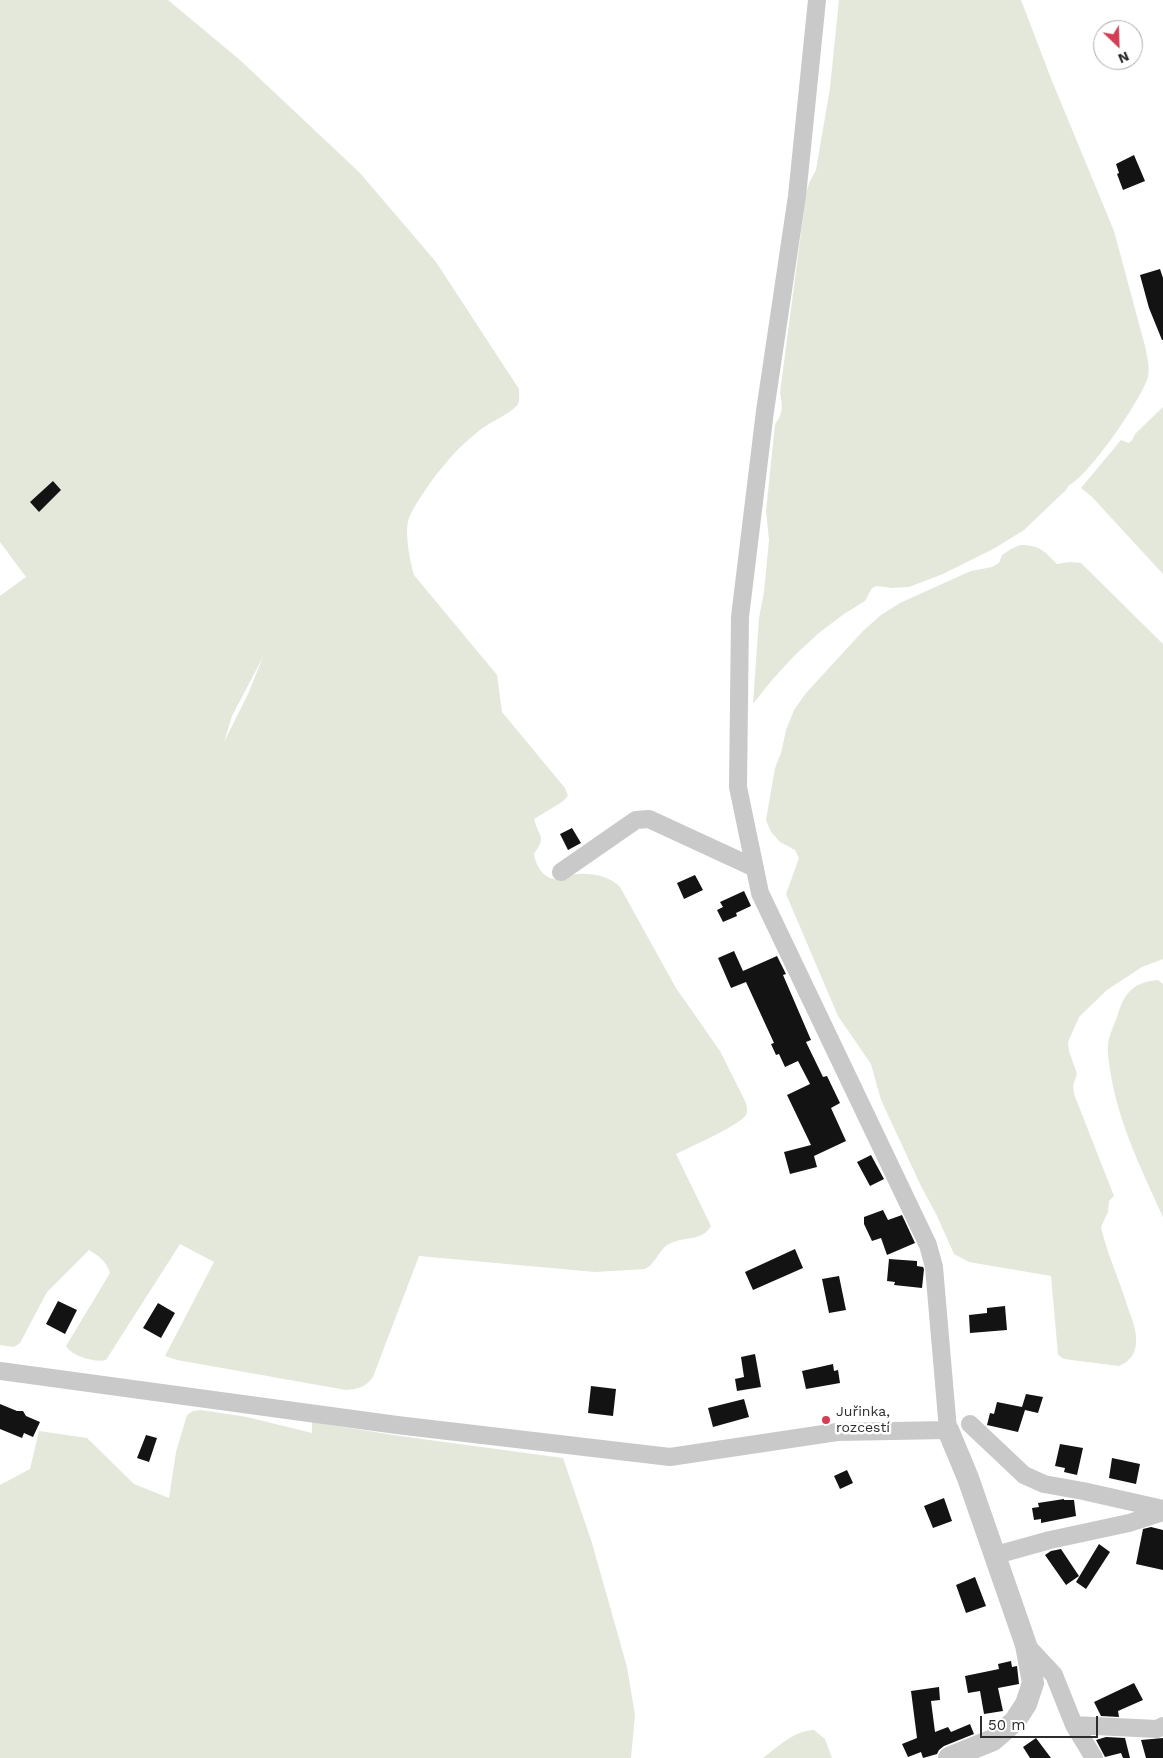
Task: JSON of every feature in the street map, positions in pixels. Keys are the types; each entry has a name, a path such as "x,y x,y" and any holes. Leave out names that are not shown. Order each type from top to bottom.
{"street":[{"path":"817,0 797,196 765,411 740,617 738,787 760,893 928,1245 934,1267 948,1430 996,1555 1026,1645 1033,1683 1026,1704 1016,1721 993,1740 949,1758"},
{"path":"561,872 636,820 649,819 755,868"},
{"path":"0,1371 397,1425 670,1457 837,1432 948,1430"},
{"path":"970,1424 1024,1475 1044,1484 1083,1491 1163,1511"},
{"path":"996,1555 1050,1540 1129,1523 1163,1511"},
{"path":"1026,1645 1054,1675 1074,1725 1094,1758"},
{"path":"1074,1725 1157,1729 1163,1726"}],"shaded area":[{"path":"0,0 168,0 240,60 360,173 436,262 519,389 518,404 472,436 438,472 417,503 408,524 407,538 411,562 414,575 497,675 502,712 565,788 568,796 562,802 534,819 541,837 540,844 534,854 540,869 551,878 562,879 577,874 589,874 611,880 620,887 676,988 720,1051 746,1103 747,1114 742,1119 725,1130 676,1154 711,1226 707,1231 697,1237 669,1244 652,1264 645,1269 595,1272 419,1256 373,1377 364,1386 354,1389 346,1390 177,1360 165,1356 214,1262 180,1244 106,1360 84,1358 73,1353 66,1346 110,1273 102,1259 89,1250 47,1292 20,1343 14,1347 0,1345 0,596 26,577 0,542","holes":["263,657 248,694 224,742 232,716"]},
{"path":"839,0 1021,0 1114,231 1145,346 1149,373 1136,402 1101,453 1024,530 995,548 943,574 909,587 892,588 877,586 872,588 865,601 820,632 795,655 753,704 759,618 764,592 769,540 766,511 775,424 782,410 780,393 806,194 816,170 830,88"},
{"path":"1163,407 1163,574 1092,497 1081,488 1121,440 1129,443 1135,434"},
{"path":"1020,545 1032,546 1041,550 1057,564 1081,563 1163,644 1163,959 1142,967 1107,990 1079,1017 1068,1042 1077,1074 1073,1086 1074,1094 1114,1196 1109,1201 1108,1212 1101,1227 1136,1334 1136,1346 1133,1354 1129,1360 1119,1366 1064,1359 1058,1355 1051,1276 969,1262 954,1254 881,1100 871,1064 838,1016 786,894 799,858 795,850 780,842 771,832 766,820 775,768 794,710 806,693 863,631 881,615 900,603 971,571 992,567 999,563 1002,555"},
{"path":"1158,980 1163,984 1163,1217 1124,1127 1110,1070 1108,1050 1111,1032 1124,999 1137,986"},
{"path":"201,1410 247,1417 312,1433 312,1422 563,1458 592,1543 627,1667 635,1715 631,1758 0,1758 0,1485 30,1469 39,1431 87,1438 134,1484 169,1498 176,1452 187,1415 193,1411"},
{"path":"814,1730 825,1739 832,1758 763,1758 793,1736"}],"building":[{"path":"1134,155 1145,181 1123,190 1117,174 1119,173 1116,164"},
{"path":"1160,269 1163,278 1163,340 1149,308 1140,275"},
{"path":"53,481 61,490 39,512 30,502"},
{"path":"572,828 581,843 568,850 560,834"},
{"path":"695,875 703,890 684,899 677,883"},
{"path":"744,891 751,906 736,913 737,916 723,922 717,910 723,907 720,902"},
{"path":"734,951 743,971 777,956 786,974 783,975 811,1040 806,1042 823,1077 827,1076 840,1103 831,1108 846,1141 814,1156 817,1167 790,1174 784,1152 811,1145 787,1095 810,1084 798,1061 785,1067 779,1054 776,1055 771,1044 774,1043 746,982 731,988 718,958"},
{"path":"871,1155 884,1179 870,1186 857,1162"},
{"path":"883,1210 888,1220 902,1215 915,1243 887,1255 881,1238 872,1241 864,1224 864,1217"},
{"path":"795,1249 803,1268 753,1290 745,1272"},
{"path":"889,1259 917,1261 917,1266 924,1269 922,1288 894,1285 895,1282 887,1281"},
{"path":"839,1276 846,1310 829,1313 822,1279"},
{"path":"58,1301 77,1310 65,1334 46,1324"},
{"path":"158,1303 175,1313 161,1338 143,1328"},
{"path":"1005,1306 1007,1330 970,1333 969,1315 987,1313 987,1308"},
{"path":"755,1354 761,1387 737,1391 735,1379 744,1377 741,1357"},
{"path":"833,1364 834,1371 838,1370 840,1383 806,1389 802,1371"},
{"path":"591,1386 616,1389 613,1416 588,1413"},
{"path":"1026,1394 1043,1397 1038,1413 1025,1410 1018,1432 987,1425 990,1413 994,1414 997,1402 1022,1407"},
{"path":"744,1399 749,1417 713,1427 708,1408"},
{"path":"0,1404 17,1411 23,1411 26,1416 40,1422 33,1437 24,1433 22,1438 0,1429"},
{"path":"146,1435 157,1438 149,1462 137,1458"},
{"path":"1060,1444 1083,1448 1077,1475 1064,1472 1065,1468 1055,1466"},
{"path":"1112,1458 1140,1464 1136,1484 1109,1478"},
{"path":"847,1470 853,1483 840,1489 834,1476"},
{"path":"944,1498 952,1521 933,1528 924,1506"},
{"path":"1064,1499 1074,1500 1076,1516 1041,1523 1041,1519 1034,1520 1032,1508 1039,1507 1038,1503"},
{"path":"1151,1527 1163,1530 1163,1570 1136,1564 1143,1529"},
{"path":"1099,1544 1110,1552 1086,1589 1076,1582"},
{"path":"1061,1549 1079,1576 1066,1585 1045,1555 1051,1551"},
{"path":"975,1577 986,1606 966,1613 956,1585"},
{"path":"1011,1661 1012,1667 1017,1666 1019,1684 998,1688 1003,1711 984,1714 980,1691 968,1693 965,1676 999,1669 998,1664"},
{"path":"1134,1683 1143,1700 1118,1711 1119,1717 1101,1716 1094,1702"},
{"path":"939,1687 940,1700 931,1701 935,1732 948,1727 951,1732 970,1724 974,1734 944,1746 937,1754 923,1758 921,1752 908,1757 902,1744 917,1738 911,1691"},
{"path":"1106,1737 1125,1738 1130,1758 1123,1758 1121,1753 1105,1757 1096,1740"},
{"path":"1036,1738 1051,1758 1030,1758 1023,1747"},
{"path":"1163,1738 1163,1758 1146,1758 1141,1740"}],"place":[{"name":"Juřinka, rozcestí","path":"826,1420"}]}
